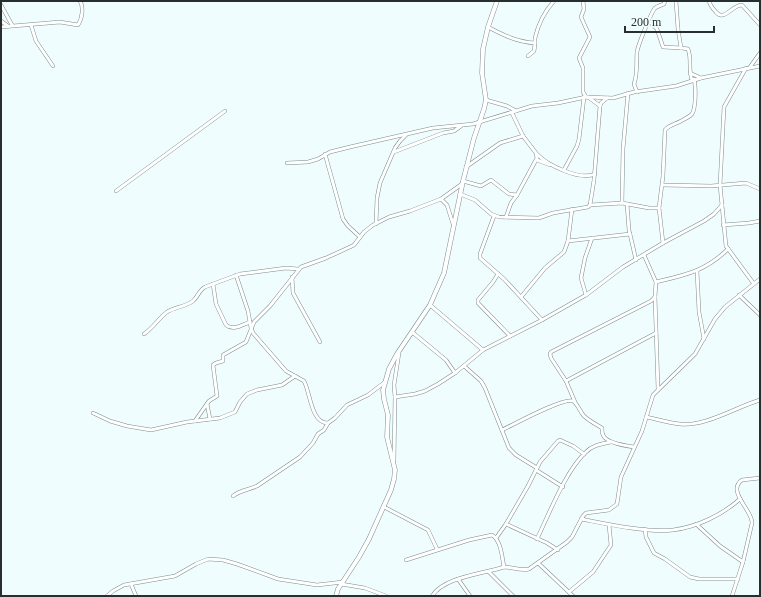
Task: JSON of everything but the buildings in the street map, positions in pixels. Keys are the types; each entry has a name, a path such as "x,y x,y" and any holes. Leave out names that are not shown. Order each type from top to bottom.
{"street":[{"path":"1,27 60,22 78,24 80,23 83,9 80,1"},
{"path":"394,463 387,437 388,415 383,394 385,382 389,369 400,349 430,304 444,273 466,166 486,100 482,68 483,49 488,27 497,1"},
{"path":"528,56 534,51 541,21 554,1"},
{"path":"564,170 577,146 585,97 583,92 582,68 579,58 590,37 581,17 584,9 583,1"},
{"path":"637,92 634,84 637,74 637,50 654,10 664,4 665,1"},
{"path":"676,1 681,48"},
{"path":"709,1 720,16 726,14 738,5 742,5 760,25"},
{"path":"1,5 12,25"},
{"path":"1,21 8,26"},
{"path":"649,22 657,29 662,46 665,48 685,48 689,51 690,73 696,88 694,110 692,113 682,121 668,127 665,130 663,185 659,208 663,243"},
{"path":"31,25 36,41 53,66"},
{"path":"488,27 521,42 535,43"},
{"path":"754,284 726,246 720,185 724,107 748,68 760,53"},
{"path":"287,162 308,162 318,159 325,154 355,145 434,128 479,123 532,106 585,97 607,98 628,93 676,86 701,78 759,66 755,60"},
{"path":"690,73 701,78"},
{"path":"622,203 622,149 628,93"},
{"path":"585,97 600,106"},
{"path":"590,205 595,174 600,106 601,102 607,98"},
{"path":"486,100 507,106 514,112 523,136 536,153 554,166"},
{"path":"116,191 225,111"},
{"path":"394,152 443,133 454,131 461,126"},
{"path":"376,224 379,189 394,152 400,141 408,134"},
{"path":"466,166 500,144 523,136"},
{"path":"506,217 511,203 537,160 536,153"},
{"path":"325,154 343,219 360,238"},
{"path":"537,160 573,173 590,176 595,174"},
{"path":"590,176 594,180"},
{"path":"195,421 209,401 217,396 213,366 216,363 223,361 223,355 246,342 254,322 270,306 298,269 354,245 366,229 390,217 442,199 462,183 478,186 491,180 510,194 517,195"},
{"path":"663,185 720,185 748,183 760,189"},
{"path":"460,194 475,200 494,216 506,217 539,218 553,213 585,208 590,205 622,203 659,208"},
{"path":"442,199 447,205 453,224"},
{"path":"627,204 630,234 636,260"},
{"path":"395,397 425,391 438,384 455,373 483,350 542,320 586,295 614,273 663,243 704,222 722,205"},
{"path":"521,297 545,268 564,252 568,241 572,209"},
{"path":"494,216 480,256 482,260 504,279 542,320"},
{"path":"723,225 760,221"},
{"path":"568,241 630,234"},
{"path":"586,295 581,278 585,258 592,238"},
{"path":"656,282 697,271 728,249"},
{"path":"644,255 656,282 655,297 658,389"},
{"path":"144,334 165,314 174,309 187,305 196,297 200,290 213,284 236,275 290,268 298,269"},
{"path":"290,268 293,293 320,342"},
{"path":"697,271 699,312 704,338"},
{"path":"498,274 478,300 478,303 510,336"},
{"path":"236,275 251,328 257,339 276,358 286,371 304,380 309,399 317,417 324,423 328,423"},
{"path":"432,596 438,588 458,579 504,568 512,567 526,570 558,550 567,542 572,537 581,519 586,513 609,510 617,504 621,477 642,431 653,395 695,354 720,312 760,279"},
{"path":"213,284 216,304 226,325 234,328 250,322"},
{"path":"739,295 760,315"},
{"path":"634,447 612,442 603,436 602,428 583,415 575,402 566,381 550,354 551,352 655,297"},
{"path":"430,304 483,350"},
{"path":"412,332 446,360 455,373"},
{"path":"566,381 656,333"},
{"path":"336,596 342,583 359,557 391,490 394,478 394,378 400,349"},
{"path":"464,366 481,381 511,450 563,487"},
{"path":"93,413 110,421 146,430 210,419 235,412 240,402 247,394 257,390 282,385 295,376"},
{"path":"233,496 239,492 257,486 300,457 318,434 324,430 328,423 347,405 370,394 385,382"},
{"path":"502,430 565,401 571,400 575,402"},
{"path":"646,417 679,424 692,424 710,419 760,400"},
{"path":"207,404 210,419"},
{"path":"496,538 506,524 543,457 560,440 573,446 584,454"},
{"path":"538,539 566,479 584,454 594,446 612,442"},
{"path":"732,596 743,562 752,519 740,499 737,487 739,482 760,478"},
{"path":"581,519 609,525 644,529 674,530 696,524 728,509 740,499"},
{"path":"384,507 428,530 437,549"},
{"path":"506,524 558,550"},
{"path":"696,524 720,546 743,562"},
{"path":"569,592 593,572 611,545 609,525"},
{"path":"644,529 646,537 654,553 666,559 690,577 706,579 738,578"},
{"path":"406,560 437,549 490,535 496,538 504,568"},
{"path":"108,596 118,588 131,584 175,576 208,559 223,560 237,564 278,579 317,585 342,583 365,588 386,596"},
{"path":"538,563 573,596"},
{"path":"489,572 513,596"},
{"path":"458,579 470,596"},
{"path":"131,584 136,596"}]}
